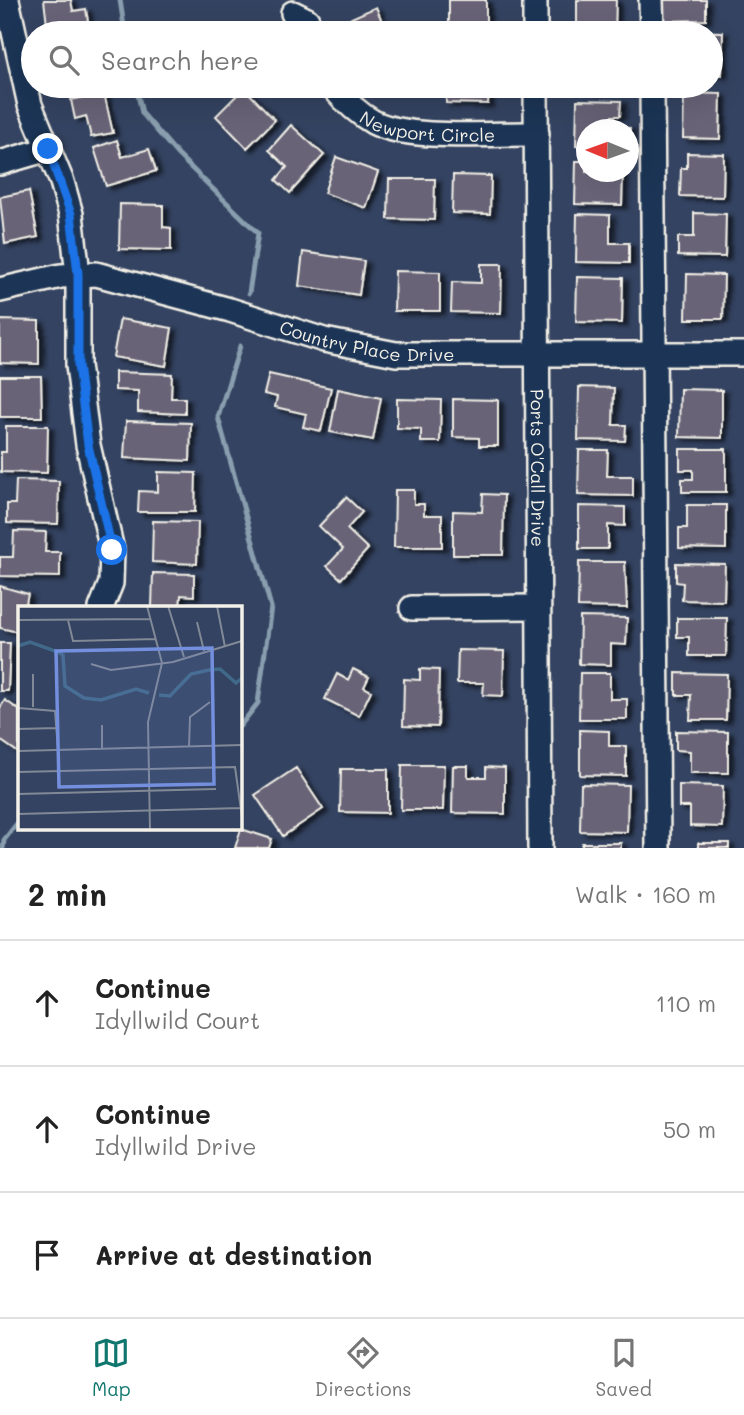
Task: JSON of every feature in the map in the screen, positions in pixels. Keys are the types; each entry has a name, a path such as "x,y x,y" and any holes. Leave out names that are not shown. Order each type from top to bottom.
{"street":[{"path":"7,0 7,42 21,80"},
{"path":"535,0 535,21"},
{"path":"651,0 652,21"},
{"path":"293,12 307,21"},
{"path":"27,98 71,214 78,274 78,365 88,445 112,550 111,583 102,606"},
{"name":"Newport Circle","path":"343,98 375,122 407,132 537,134"},
{"name":"Ports O'Call Drive","path":"536,98 540,848"},
{"path":"652,98 658,848"},
{"path":"0,163 48,149"},
{"name":"Country Place Drive","path":"0,290 78,274 96,274 217,306 359,349 440,356 744,354"},
{"path":"412,608 538,607"}],"building":[{"path":"44,0 71,0 73,11 86,9 88,21 47,21"},
{"path":"449,0 486,0 486,21 449,21"},
{"path":"577,0 616,0 615,21 577,21"},
{"path":"662,0 706,0 706,20 662,21"},
{"path":"376,7 382,21 347,21"},
{"path":"105,98 113,133 91,137 86,116 75,119 71,100"},
{"path":"234,98 254,98 275,120 247,148 216,116"},
{"path":"446,98 488,98 488,104 446,103"},
{"path":"684,98 721,98 720,139 683,138"},
{"path":"577,100 621,101 620,116 612,116 612,119 577,119"},
{"path":"291,125 324,155 290,193 276,180 287,167 269,150"},
{"path":"117,140 122,157 149,149 156,171 106,186 94,148"},
{"path":"687,153 724,154 723,197 680,196 681,168 687,168"},
{"path":"336,157 378,172 366,208 324,193"},
{"path":"576,161 576,182 623,182 622,205 575,204"},
{"path":"453,175 491,176 490,214 452,213"},
{"path":"389,179 435,179 434,220 388,219"},
{"path":"29,191 38,237 5,244 0,197"},
{"path":"120,204 163,205 163,227 171,228 171,250 119,249"},
{"path":"694,213 726,214 725,257 678,256 678,237 694,237"},
{"path":"577,214 610,215 610,243 629,243 629,263 576,262"},
{"path":"303,252 364,261 359,295 299,286"},
{"path":"481,264 502,264 501,313 451,312 452,282 481,283"},
{"path":"395,271 440,272 440,311 394,311"},
{"path":"687,274 724,275 723,319 686,319"},
{"path":"577,277 623,278 622,323 576,322"},
{"path":"120,319 172,328 166,366 113,357"},
{"path":"0,320 39,321 39,364 0,363"},
{"path":"115,372 172,374 171,398 185,398 185,414 138,412 138,391 115,390"},
{"path":"269,374 331,388 321,431 303,427 306,414 275,407 277,397 264,394"},
{"path":"0,376 41,376 42,417 0,417"},
{"path":"579,387 614,388 613,425 626,425 625,441 578,440"},
{"path":"338,389 381,398 373,440 330,432"},
{"path":"680,389 722,390 722,438 679,437"},
{"path":"397,399 441,400 440,442 421,442 421,429 397,428"},
{"path":"453,399 498,400 498,446 479,446 479,438 453,437"},
{"path":"126,421 191,423 190,461 124,458"},
{"path":"6,426 48,426 47,473 1,472 1,452 6,452"},
{"path":"680,449 726,449 726,492 682,492 682,479 693,479 693,470 680,470"},
{"path":"579,450 608,450 607,476 633,476 633,496 578,495"},
{"path":"158,472 196,473 195,512 138,512 139,491 158,492"},
{"path":"16,480 59,481 58,524 7,523 7,504 15,504"},
{"path":"395,490 414,490 414,504 424,504 424,515 442,515 442,547 394,547"},
{"path":"483,494 504,495 503,555 453,555 453,511 482,512"},
{"path":"346,497 362,512 347,529 368,549 341,579 327,566 343,549 319,526"},
{"path":"687,505 726,505 726,549 679,548 679,528 687,528"},
{"path":"579,506 625,507 625,526 608,525 608,549 579,549"},
{"path":"153,521 198,522 197,564 152,562"},
{"path":"14,531 46,532 45,552 60,552 60,577 0,576 0,557 13,557"},
{"path":"579,562 625,562 627,608 578,607"},
{"path":"676,563 725,564 724,601 682,600 683,583 676,582"},
{"path":"153,573 194,574 194,596 181,595 180,606 152,606"},
{"path":"0,586 28,594 25,606 18,606 18,632 0,628"},
{"path":"580,617 627,618 626,645 611,644 611,665 579,664"},
{"path":"677,618 727,618 726,656 689,656 689,637 677,637"},
{"path":"0,643 10,643 8,691 0,691"},
{"path":"458,650 504,651 503,696 483,695 484,683 457,683"},
{"path":"353,669 369,677 364,687 371,691 359,716 325,699 337,674 348,680"},
{"path":"420,669 439,670 438,727 403,726 404,679 420,680"},
{"path":"580,673 610,673 610,699 627,699 627,719 579,719"},
{"path":"676,673 727,674 726,720 690,720 691,695 676,695"},
{"path":"5,700 18,709 18,752 0,740 0,708"},
{"path":"580,730 609,731 609,746 626,746 626,776 580,775"},
{"path":"676,731 728,732 728,773 690,773 690,751 676,750"},
{"path":"402,765 444,765 443,810 401,810"},
{"path":"453,766 468,766 468,777 486,777 486,767 505,768 505,814 452,813"},
{"path":"296,768 323,809 283,836 255,795"},
{"path":"341,769 388,769 388,813 340,812"},
{"path":"581,784 628,785 627,832 580,831"},
{"path":"679,785 723,786 722,827 690,826 690,807 679,807"},
{"path":"242,829 272,839 269,848 235,848"},
{"path":"582,843 621,843 621,848 582,848"},
{"path":"698,843 729,843 729,848 698,848"}],"waterway":[{"path":"120,0 123,21"},
{"path":"139,98 142,113 178,155 258,233 249,293"},
{"path":"240,346 218,417 271,607 258,703 242,723"},
{"path":"3,848 4,840 18,822"}],"route":[{"path":"48,149 62,182 71,214 78,274 78,365 88,445 112,550"}]}
